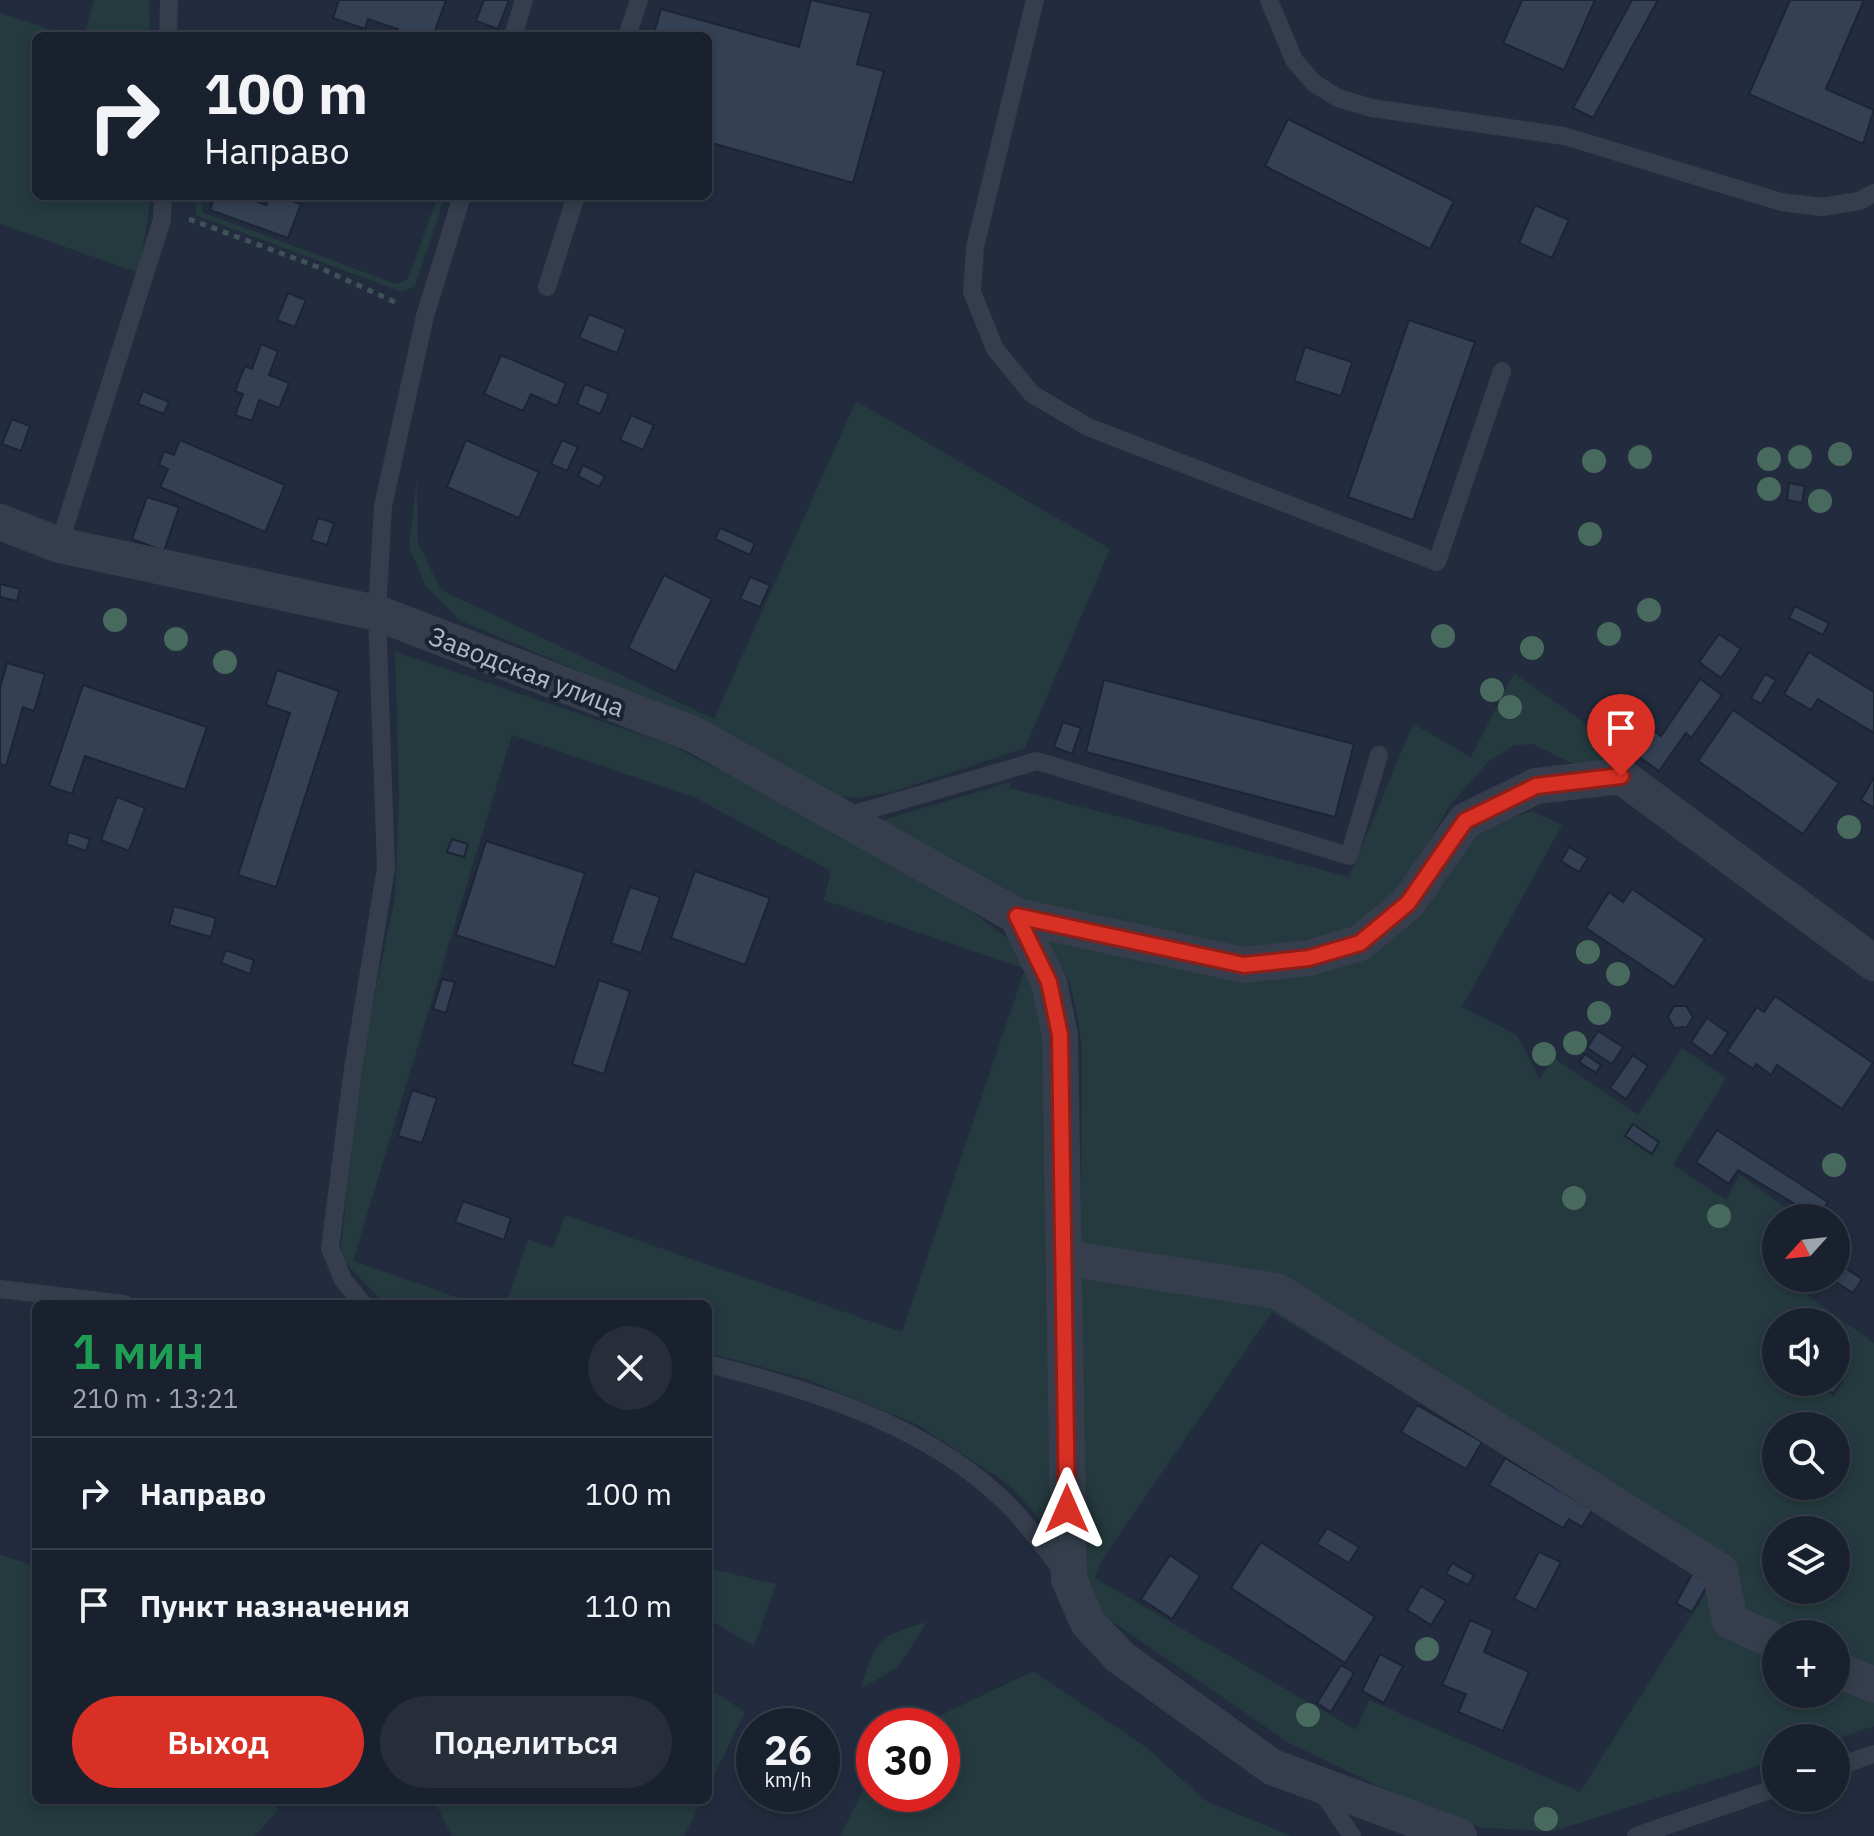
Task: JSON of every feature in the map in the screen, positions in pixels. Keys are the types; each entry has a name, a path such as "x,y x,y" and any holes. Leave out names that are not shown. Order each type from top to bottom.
{"street":[{"name":"Заводская улица","path":"0,522 59,545 377,613 695,735 1017,916 1244,965 1309,958 1360,943 1408,903 1465,821 1536,786 1621,776 1874,963"},
{"path":"1017,916 1049,982 1060,1035 1069,1579 1088,1623 1120,1657 1272,1767 1459,1836"},
{"path":"1065,1258 1277,1291 1720,1571 1730,1621 1762,1636"},
{"path":"1850,1675 1874,1685"}],"lane":[{"path":"168,32 169,0"},
{"path":"514,32 524,0"},
{"path":"628,32 639,0"},
{"path":"1033,0 975,247 972,292 995,349 1032,394 1088,427 1437,562 1502,371"},
{"path":"1269,0 1294,60 1314,83 1338,98 1372,108 1564,136 1781,202 1822,207 1859,201 1874,193"},
{"path":"360,1300 343,1280 330,1248 353,1069 386,868 377,613 383,506 425,316 461,200"},
{"path":"547,287 575,200"},
{"path":"59,545 162,203"},
{"path":"844,817 1037,761 1349,856 1379,755"},
{"path":"0,1289 91,1300"},
{"path":"712,1365 805,1392 910,1434 965,1470 1013,1511 1069,1579"},
{"path":"1850,1762 1874,1754"},
{"path":"1316,1783 1352,1836"},
{"path":"1636,1836 1762,1793"}],"path":[{"path":"162,203 318,267 425,316"}],"green space":[{"path":"94,0 149,0 150,32 85,32"},
{"path":"0,13 59,32 32,32 32,200 150,200 139,273 0,224"},
{"path":"195,200 201,200 202,212 396,284 408,279 437,200 444,200 415,286 402,292 196,215"},
{"path":"856,401 1110,549 1025,748 895,791 861,798 834,796 712,727 459,620 426,586 409,547 417,479 418,543 441,590 714,719"},
{"path":"395,652 669,744 926,877 1007,938 1025,959 1048,1015 1056,1545 1034,1512 1008,1484 918,1425 807,1379 712,1354 712,1300 507,1300 528,1239 553,1248 565,1215 902,1332 1025,969 824,900 831,871 696,798 512,735 353,1261 465,1300 381,1300 340,1257 361,1061 395,897 399,796"},
{"path":"1514,673 1636,759 1606,770 1569,762 1533,744 1515,745 1489,761 1450,805 1398,896 1344,937 1244,951 1007,901 876,822 1011,782 1009,788 1349,877 1413,724 1471,757"},
{"path":"1532,811 1562,825 1462,1007 1517,1035 1539,1079 1554,1058 1638,1115 1682,1048 1726,1078 1673,1165 1726,1200 1740,1175 1780,1204 1762,1204 1762,1292 1809,1292 1807,1295 1825,1308 1762,1308 1762,1396 1850,1396 1850,1326 1874,1343 1874,1726 1850,1734 1850,1724 1762,1724 1762,1764 1554,1831 1483,1828 1422,1807 1289,1743 1107,1618 1089,1587 1078,1540 1082,1049 1066,974 1040,931 1362,959 1396,933 1436,885 1470,831","holes":["1272,1312 1713,1581 1580,1792 1369,1700 1356,1730 1095,1578 1102,1560"]},
{"path":"0,1555 32,1565 32,1804 276,1804 278,1810 255,1836 0,1836"},
{"path":"712,1569 776,1584 754,1646 712,1621"},
{"path":"927,1622 898,1667 861,1689 870,1660 880,1643 898,1632"},
{"path":"1033,1671 1147,1748 1206,1801 1291,1836 840,1836 856,1804 856,1812 960,1812 960,1708 956,1708"},
{"path":"712,1691 739,1708 736,1708 736,1730 712,1779"},
{"path":"436,1804 700,1804 684,1836 452,1836"}],"building":[{"path":"339,0 446,0 434,32 397,32 398,29 368,19 365,29 333,18"},
{"path":"484,0 509,0 498,29 476,21"},
{"path":"811,0 871,13 857,64 884,71 853,183 712,143 712,32 654,32 661,9 799,47"},
{"path":"1522,0 1595,0 1564,70 1503,43"},
{"path":"1632,0 1658,0 1593,118 1573,108"},
{"path":"1790,0 1864,0 1826,89 1874,110 1863,144 1749,94"},
{"path":"1288,119 1454,201 1430,249 1265,166"},
{"path":"214,200 254,200 266,205 268,200 290,200 301,204 288,238 210,210"},
{"path":"1535,205 1569,220 1552,258 1519,243"},
{"path":"288,293 306,300 295,327 277,320"},
{"path":"589,314 626,329 617,353 579,338"},
{"path":"1409,320 1475,342 1413,520 1348,497"},
{"path":"261,344 278,351 269,375 289,383 279,408 259,400 252,421 235,415 243,394 235,391 245,366 252,369"},
{"path":"1305,347 1352,362 1341,396 1294,381"},
{"path":"501,355 566,383 557,406 531,394 523,411 484,394"},
{"path":"585,384 609,394 600,414 577,404"},
{"path":"143,391 169,402 164,414 138,404"},
{"path":"631,415 654,425 643,450 620,440"},
{"path":"12,419 30,426 21,451 2,444"},
{"path":"180,440 285,485 265,532 160,487 168,469 159,465 164,451 174,455"},
{"path":"466,440 539,472 519,518 447,487"},
{"path":"562,440 578,447 567,471 551,464"},
{"path":"583,465 605,476 599,487 578,476"},
{"path":"1789,483 1805,486 1802,503 1787,500"},
{"path":"147,497 179,507 164,551 132,539"},
{"path":"318,518 334,523 327,545 311,540"},
{"path":"720,528 755,543 750,555 715,539"},
{"path":"664,575 712,599 676,672 628,648"},
{"path":"750,577 770,585 760,607 740,599"},
{"path":"0,584 20,589 17,601 0,597"},
{"path":"1795,606 1829,623 1823,635 1789,618"},
{"path":"1719,634 1741,649 1721,678 1699,662"},
{"path":"1809,652 1874,692 1874,733 1818,699 1811,710 1784,694"},
{"path":"7,663 45,674 34,711 23,707 6,766 0,764 0,688"},
{"path":"277,670 339,691 276,887 238,875 290,713 266,705"},
{"path":"1765,674 1776,680 1761,704 1751,698"},
{"path":"1700,679 1722,695 1691,738 1686,733 1659,771 1629,750 1646,725 1661,736"},
{"path":"1104,680 1354,744 1335,817 1086,752"},
{"path":"83,685 207,727 185,790 85,756 72,794 49,786"},
{"path":"1733,710 1839,783 1803,834 1698,761"},
{"path":"1063,722 1081,728 1072,754 1054,747"},
{"path":"1874,777 1874,808 1861,800"},
{"path":"117,797 145,808 129,851 101,840"},
{"path":"69,832 90,839 86,851 66,844"},
{"path":"452,839 468,844 464,857 447,852"},
{"path":"486,841 585,873 555,967 456,935"},
{"path":"1569,847 1588,858 1579,872 1561,861"},
{"path":"695,871 770,898 745,965 671,938"},
{"path":"630,887 660,897 641,953 611,943"},
{"path":"1632,889 1705,939 1674,987 1586,928 1609,892 1623,902"},
{"path":"174,906 216,918 211,937 169,925"},
{"path":"226,950 254,960 250,974 221,963"},
{"path":"442,979 455,982 446,1013 433,1009"},
{"path":"599,980 630,991 604,1074 572,1064"},
{"path":"1775,996 1873,1063 1842,1109 1777,1065 1771,1075 1756,1064 1753,1069 1727,1051 1757,1007 1764,1012"},
{"path":"1674,1006 1686,1006 1693,1017 1687,1027 1674,1028 1668,1017"},
{"path":"1707,1018 1728,1033 1712,1057 1691,1042"},
{"path":"1598,1031 1623,1047 1612,1064 1587,1048"},
{"path":"1585,1054 1601,1065 1596,1073 1579,1062"},
{"path":"1633,1055 1648,1066 1626,1099 1610,1088"},
{"path":"412,1090 437,1098 422,1143 398,1136"},
{"path":"1633,1124 1659,1142 1652,1154 1625,1136"},
{"path":"1717,1130 1828,1202 1795,1204 1738,1170 1729,1184 1696,1162"},
{"path":"463,1201 511,1218 504,1240 455,1222"},
{"path":"1850,1271 1862,1279 1853,1293 1850,1291"},
{"path":"1417,1405 1482,1442 1466,1469 1401,1432"},
{"path":"1505,1458 1592,1510 1582,1527 1569,1519 1563,1528 1489,1485"},
{"path":"1327,1528 1359,1547 1349,1563 1317,1544"},
{"path":"1261,1542 1375,1617 1345,1663 1231,1588"},
{"path":"1539,1552 1561,1562 1536,1610 1514,1599"},
{"path":"1170,1555 1200,1576 1172,1619 1141,1599"},
{"path":"1452,1563 1474,1575 1468,1585 1446,1574"},
{"path":"1694,1571 1710,1581 1692,1612 1676,1603"},
{"path":"1421,1586 1446,1601 1431,1625 1407,1610"},
{"path":"1470,1620 1493,1630 1484,1652 1529,1672 1503,1731 1458,1712 1466,1694 1442,1685"},
{"path":"1380,1654 1403,1666 1384,1703 1362,1691"},
{"path":"1341,1665 1354,1673 1331,1712 1317,1703"}],"route":[{"path":"1067,1509 1060,1035 1049,982 1017,916 1244,965 1309,958 1360,943 1408,903 1465,821 1536,786 1621,776"}]}
